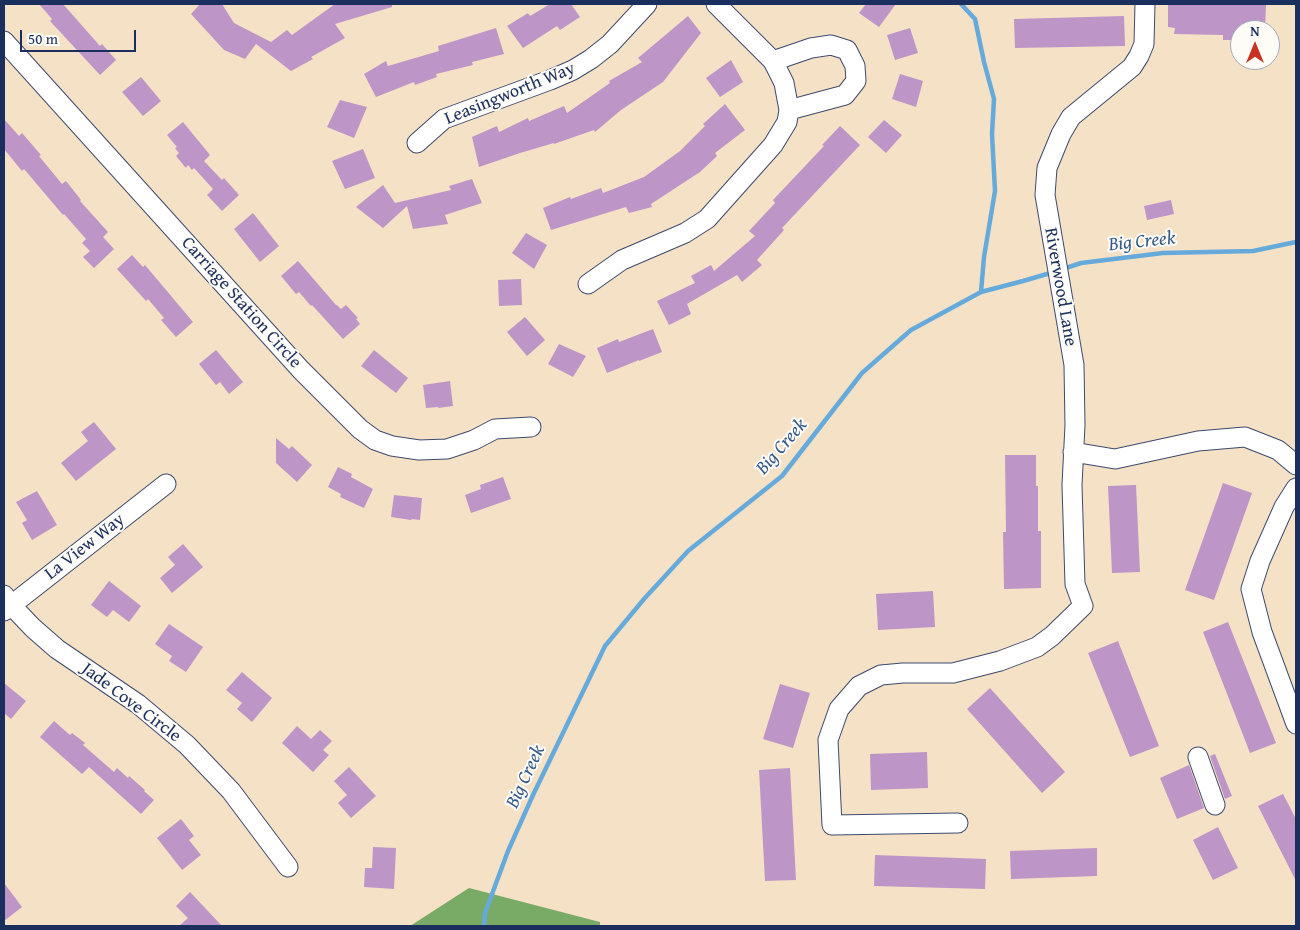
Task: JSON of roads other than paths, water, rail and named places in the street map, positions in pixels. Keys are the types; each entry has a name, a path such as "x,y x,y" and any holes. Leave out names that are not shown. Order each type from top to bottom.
{"street":[{"name":"Leasingworth Way","path":"417,143 444,119 573,70 610,44 647,4"},
{"path":"588,284 622,260 685,233 707,218 773,145 786,122 789,110 784,83 773,61 716,4"},
{"name":"Riverwood Lane","path":"958,823 832,825 828,740 839,709 859,686 880,675 953,673 1000,661 1036,647 1052,636 1083,606 1075,584 1072,485 1074,364 1045,195 1047,168 1061,134 1071,117 1132,67 1139,56 1144,44 1145,4"},
{"name":"Carriage Station Circle","path":"4,41 301,370 360,430 375,440 392,446 419,450 447,449 474,440 495,429 531,427"},
{"path":"773,61 811,48 831,44 847,50 855,66 856,81 845,94 789,110"},
{"path":"1073,452 1115,459 1198,441 1245,437 1278,450 1296,465"},
{"name":"La View Way","path":"6,604 166,484"},
{"path":"1296,488 1284,507 1260,561 1251,589 1262,632 1296,724"},
{"name":"Jade Cove Circle","path":"6,604 57,649 138,704 187,745 231,791 288,866"},
{"path":"1198,757 1215,805"}],"waterway":[{"path":"961,4 975,19 994,99 992,134 995,191 984,257 981,292"},
{"name":"Big Creek","path":"1063,269 1081,263 1163,253 1253,251 1296,242"},
{"name":"Big Creek","path":"484,926 485,913 508,851 605,646 644,599 688,551 782,476 862,373 911,330 981,292 1054,272"}]}
